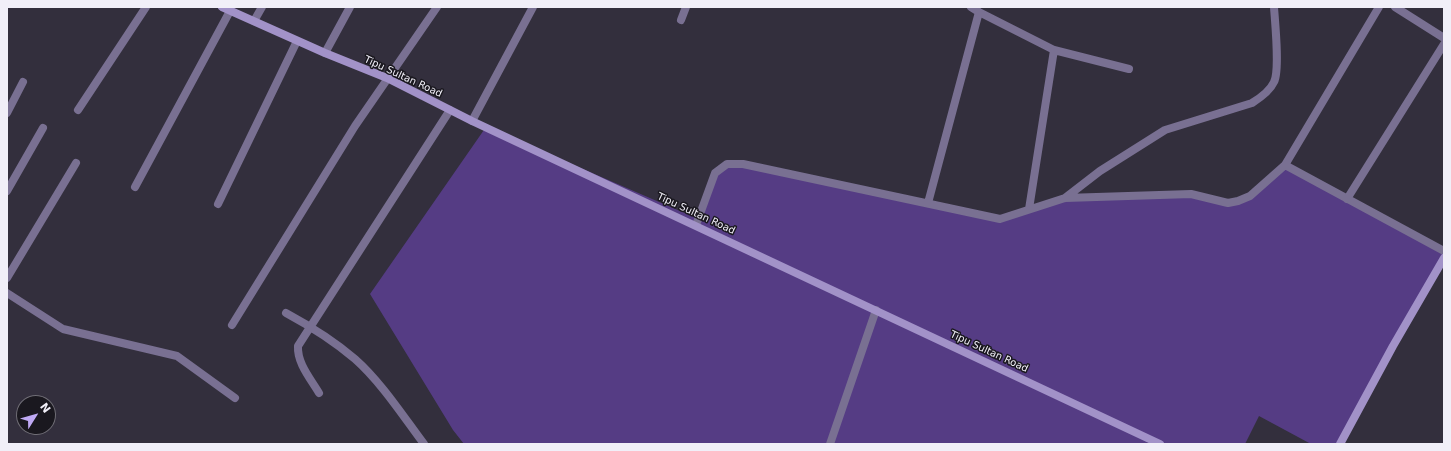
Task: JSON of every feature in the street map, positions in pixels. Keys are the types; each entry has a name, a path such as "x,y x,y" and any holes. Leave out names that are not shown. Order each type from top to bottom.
{"main road":[{"name":"Tipu Sultan Road","path":"222,7 230,12 254,21 297,41 387,78 472,121 1160,444"},
{"path":"1340,444 1393,346 1444,258"}],"street":[{"path":"78,110 146,7"},
{"path":"254,21 262,7"},
{"path":"325,53 350,7"},
{"path":"232,325 356,126 387,78 437,7"},
{"path":"472,121 533,7"},
{"path":"681,20 686,7"},
{"path":"971,7 1054,50 1129,69"},
{"path":"1065,198 1100,171 1165,130 1252,103 1263,95 1274,82 1277,66 1274,7"},
{"path":"696,225 715,173 727,164 742,164 1000,219 1065,198 1191,194 1228,203 1238,201 1250,196 1285,165 1380,7"},
{"path":"1395,7 1444,38"},
{"path":"135,187 230,12"},
{"path":"928,204 979,12"},
{"path":"218,204 297,41"},
{"path":"1347,199 1444,44"},
{"path":"1029,209 1054,50"},
{"path":"7,113 23,82"},
{"path":"319,393 301,362 298,355 298,346 450,110"},
{"path":"7,191 43,128"},
{"path":"7,278 76,163"},
{"path":"1285,165 1444,251"},
{"path":"7,293 63,329 177,356 235,398"},
{"path":"830,444 876,310"},
{"path":"286,313 310,327 354,359 374,378 424,444"}],"shaded area":[{"path":"486,127 696,218 714,171 726,162 1000,217 1065,197 1192,191 1229,201 1251,193 1287,163 1444,248 1444,261 1341,444 1311,444 1259,416 1245,444 464,444 453,430 370,294"}]}
